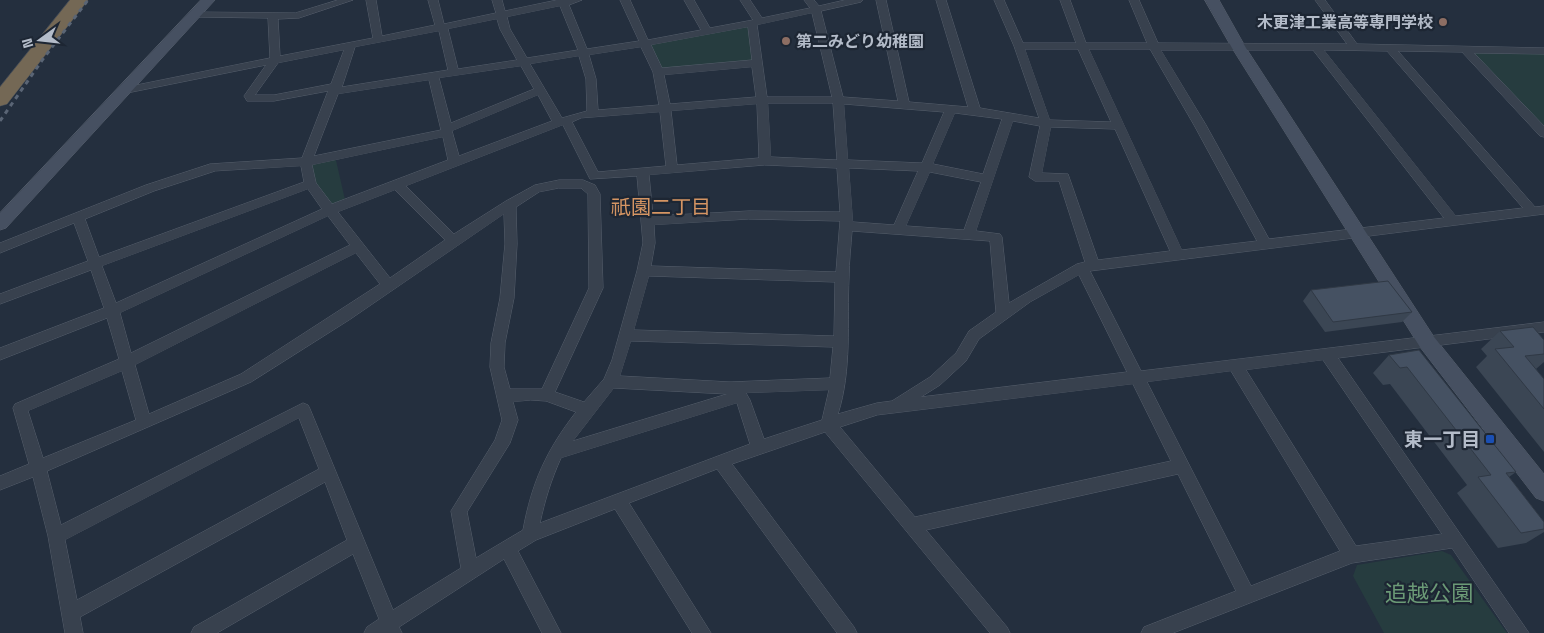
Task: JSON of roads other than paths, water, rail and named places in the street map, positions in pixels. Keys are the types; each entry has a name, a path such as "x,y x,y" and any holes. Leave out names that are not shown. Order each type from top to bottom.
{"highway":[{"path":"0,100 79,0"}],"street":[{"path":"0,224 208,0"},
{"path":"195,14 296,16 348,0"},
{"path":"372,0 378,40"},
{"path":"433,0 454,72"},
{"path":"497,0 505,29 541,90 563,121 594,176 765,161 926,167 987,179"},
{"path":"122,91 502,15 563,1 577,0"},
{"path":"625,0 658,72 665,107 672,169"},
{"path":"689,0 707,32"},
{"path":"745,0 756,23 765,161"},
{"path":"273,15 275,60 249,96 251,99 274,98 433,76 584,51 646,43 756,23 813,5 858,0"},
{"path":"881,0 904,105"},
{"path":"941,0 976,111"},
{"path":"999,0 1019,46 1046,123 1035,177 1064,177 1087,266 1136,378 1247,596"},
{"path":"1065,0 1082,46 1178,255"},
{"path":"1134,0 1154,47 1200,125 1265,244"},
{"path":"1212,0 1239,48 1427,342 1544,491"},
{"path":"1320,0 1354,47"},
{"path":"563,1 584,51 591,79 593,112"},
{"path":"813,5 838,100 846,222 842,277 841,342 836,398 828,424"},
{"path":"351,45 336,89 306,162 310,184 388,285"},
{"path":"1019,46 1354,47 1544,51"},
{"path":"1316,47 1453,221"},
{"path":"1390,48 1539,211"},
{"path":"1465,49 1544,133"},
{"path":"658,72 758,64"},
{"path":"433,76 455,163"},
{"path":"0,248 150,188 214,167 306,162 447,130 541,90"},
{"path":"0,354 112,311 330,210 563,121 593,112 762,100 838,100 976,111 1046,123 1119,126"},
{"path":"898,230 951,109"},
{"path":"968,236 1009,116"},
{"path":"530,535 539,491 544,477 556,453 587,409 610,382 626,335 644,271 649,244 643,173"},
{"path":"0,299 310,184"},
{"path":"0,483 246,378 344,316 453,241 535,189 559,184 583,184 591,188 594,194 596,288 546,394"},
{"path":"398,185 453,241"},
{"path":"470,571 459,511 502,442 510,420 497,367 498,343 508,289 511,244 510,204"},
{"path":"894,407 935,381 961,357 974,335 1025,298 1087,266 1539,211"},
{"path":"648,221 749,215 846,222 898,230 996,237 1003,314"},
{"path":"78,216 112,311 144,423"},
{"path":"74,633 56,536 20,408 127,362 358,247"},
{"path":"644,271 842,277"},
{"path":"373,633 391,628 470,571 530,535 720,461 877,409 1544,327"},
{"path":"1524,329 1538,344"},
{"path":"626,335 841,342"},
{"path":"1326,354 1520,633"},
{"path":"1235,365 1352,556"},
{"path":"610,382 735,392 837,384"},
{"path":"735,392 743,400 750,414 759,447"},
{"path":"556,453 735,392"},
{"path":"504,396 546,394 587,409"},
{"path":"56,536 303,410 391,628"},
{"path":"828,424 1001,633"},
{"path":"720,461 848,633"},
{"path":"912,525 1181,466"},
{"path":"70,613 328,472"},
{"path":"618,500 702,633"},
{"path":"1150,633 1352,556 1456,540"},
{"path":"200,633 357,543"},
{"path":"508,548 552,633"}],"railway":[{"path":"0,121 43,59 88,0"}],"place":[{"name":"木更津工業高等専門学校","path":"1443,22"},
{"name":"第二みどり幼稚園","path":"786,41"},
{"name":"東一丁目","path":"1490,439"}],"district":[{"name":"祇園二丁目","path":"661,207"}],"park label":[{"name":"追越公園","path":"1429,593"}]}
